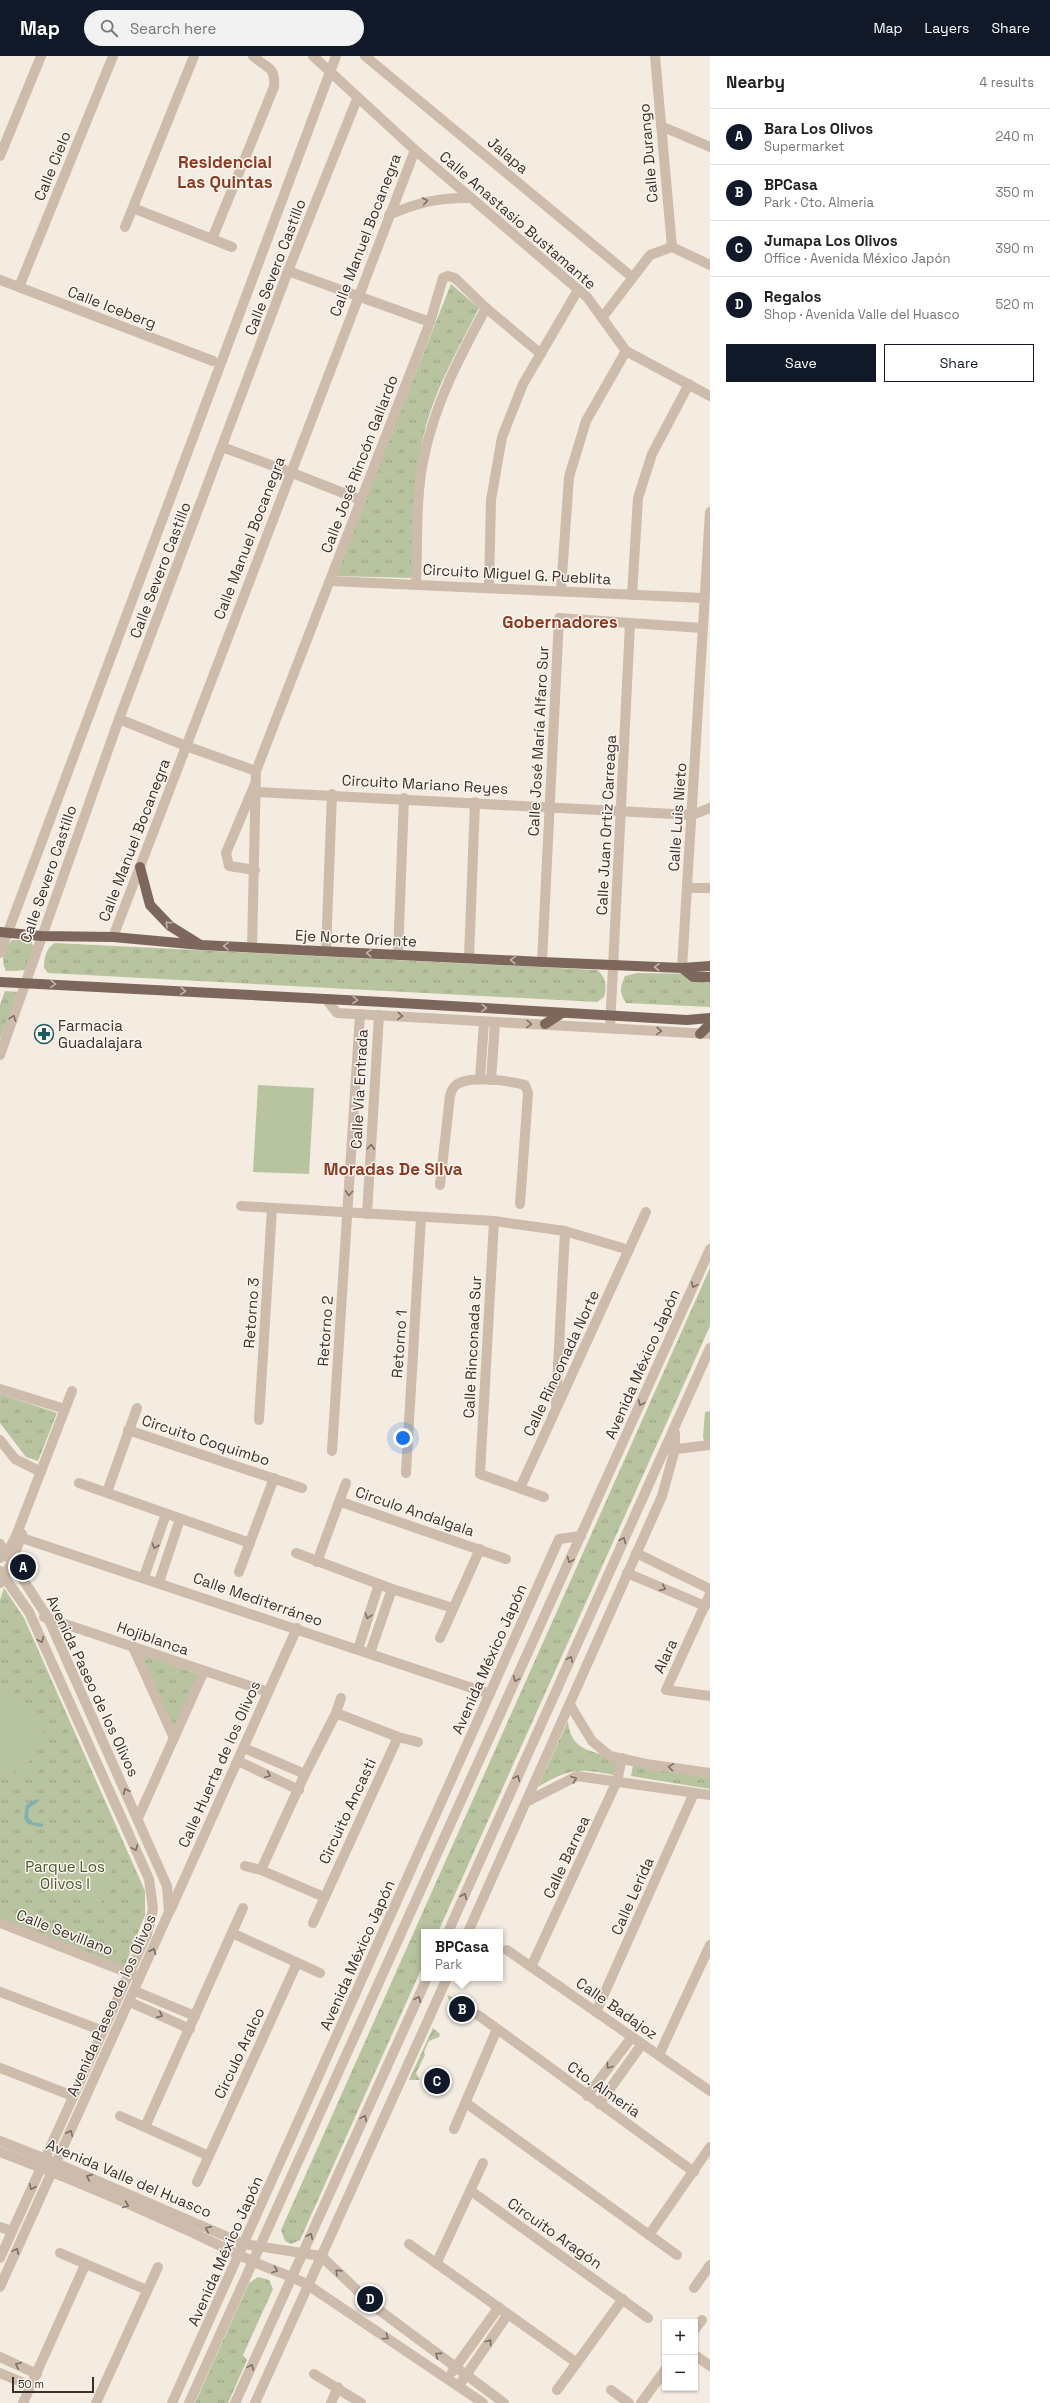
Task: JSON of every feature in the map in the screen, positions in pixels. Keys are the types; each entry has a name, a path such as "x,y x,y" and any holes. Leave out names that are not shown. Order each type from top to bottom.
{"main road":[{"path":"140,867 150,905 170,926 200,945"},
{"name":"Eje Norte Oriente","path":"3,932 42,936 113,937 252,948 542,962 682,968 710,966"},
{"path":"682,968 693,977 710,977"},
{"path":"0,982 687,1020 710,1018"},
{"path":"545,1024 562,1013"},
{"path":"705,1034 710,1024"}],"street":[{"path":"0,156 41,56"},
{"name":"Calle Cielo","path":"19,287 113,56"},
{"path":"125,227 194,56"},
{"path":"212,239 274,87 275,78 272,68 253,56"},
{"name":"Calle Anastasio Bustamante","path":"313,56 330,70 357,99 470,198 587,297 626,351 710,396"},
{"path":"330,70 336,56"},
{"name":"Jalapa","path":"365,56 632,277"},
{"name":"Calle Durango","path":"655,56 672,247"},
{"name":"Calle Severo Castillo","path":"0,953 3,932 330,70"},
{"name":"Calle Severo Castillo","path":"0,1055 119,719 288,271 357,99"},
{"path":"661,126 710,147"},
{"name":"Calle Manuel Bocanegra","path":"113,937 388,215 415,150"},
{"path":"388,215 418,202 447,197 470,198"},
{"path":"133,208 232,247"},
{"path":"602,318 617,301 632,277 650,255 672,247 710,265"},
{"path":"288,271 430,322"},
{"name":"Calle José Rincón Gallardo","path":"254,870 229,866 226,853 430,322 443,278 448,276 455,278 486,308 541,354"},
{"name":"Calle Iceberg","path":"0,280 213,361"},
{"path":"489,587 491,500 502,437 524,384 578,290"},
{"path":"416,584 419,512 424,457 436,413 451,372 486,308"},
{"path":"561,590 569,478 586,421 626,351"},
{"path":"632,595 638,498 652,454 689,384"},
{"path":"222,447 361,500"},
{"name":"Calle Luis Nieto","path":"682,968 692,814 704,674 702,628 710,512"},
{"name":"Circuito Miguel G. Pueblita","path":"330,581 561,590 704,598"},
{"name":"Calle José María Alfaro Sur","path":"542,962 559,618 702,628"},
{"name":"Calle Juan Ortiz Carreaga","path":"610,1028 622,811 630,624"},
{"name":"Calle Luis Nieto","path":"704,674 710,650"},
{"path":"119,719 256,775"},
{"name":"Calle José Rincón Gallardo","path":"252,948 257,792 256,775"},
{"name":"Circuito Mariano Reyes","path":"257,792 332,794 692,814 710,808"},
{"path":"326,951 332,794"},
{"path":"398,955 404,798"},
{"path":"469,958 475,802"},
{"path":"687,888 710,888"},
{"path":"326,999 337,1013 705,1034"},
{"name":"Calle Vía Entrada","path":"348,1212 360,1014"},
{"name":"Calle Vía Entrada","path":"367,1214 379,1015"},
{"path":"480,1079 484,1022"},
{"path":"491,1080 495,1023"},
{"path":"440,1185 450,1096 454,1087 459,1083 480,1079 525,1085 528,1093 520,1204"},
{"path":"356,1095 374,1095"},
{"path":"241,1206 494,1221 565,1231 629,1250"},
{"name":"Retorno 3","path":"259,1420 272,1208"},
{"name":"Retorno 2","path":"332,1451 348,1212"},
{"name":"Calle Rinconada Norte","path":"520,1488 646,1212"},
{"name":"Retorno 1","path":"406,1473 421,1217"},
{"name":"Calle Rinconada Sur","path":"494,1221 480,1474 520,1488"},
{"path":"555,1410 565,1231"},
{"name":"Avenida México Japón","path":"189,2403 710,1249"},
{"path":"469,1929 662,1496 670,1450 676,1427 710,1348"},
{"path":"0,1389 65,1409"},
{"path":"12,1562 24,1514 72,1391"},
{"name":"Circuito Coquimbo","path":"107,1492 137,1408"},
{"name":"Circuito Coquimbo","path":"128,1430 302,1488"},
{"path":"0,1440 15,1459 41,1472"},
{"path":"670,1450 710,1445"},
{"path":"449,1929 670,1450"},
{"name":"Circuito Coquimbo","path":"239,1572 274,1478"},
{"path":"79,1483 250,1543"},
{"name":"Circulo Andalgala","path":"317,1562 341,1502 346,1483"},
{"path":"520,1488 544,1497"},
{"name":"Circulo Andalgala","path":"341,1502 506,1559"},
{"path":"144,1577 166,1514"},
{"path":"159,1582 180,1519"},
{"name":"Avenida México Japón","path":"172,2403 559,1539 581,1536"},
{"path":"3,1555 18,1537"},
{"name":"Calle Mediterráneo","path":"18,1537 144,1577 490,1694"},
{"name":"Avenida Paseo de los Olivos","path":"0,1544 3,1555 12,1562 48,1618 167,1886 169,1912 135,1991 0,2287"},
{"name":"Circulo Andalgala","path":"440,1638 480,1549"},
{"path":"296,1553 392,1589 453,1608"},
{"path":"636,1553 710,1588"},
{"name":"Avenida Paseo de los Olivos","path":"0,2258 147,1934 153,1909 149,1879 29,1612 1,1576 12,1562"},
{"path":"628,1573 705,1606"},
{"path":"358,1649 379,1584"},
{"path":"370,1653 392,1589"},
{"name":"Alara","path":"710,1594 666,1690 710,1696"},
{"name":"Hojiblanca","path":"29,1612 268,1692"},
{"name":"Calle Huerta de los Olivos","path":"169,1912 244,1748 296,1628"},
{"path":"133,1647 174,1738"},
{"path":"138,1818 204,1671"},
{"path":"261,1870 299,1790 305,1774 336,1713 341,1698"},
{"path":"570,1705 592,1741 610,1756 710,1773"},
{"path":"336,1713 398,1737 418,1742"},
{"name":"Circuito Ancasti","path":"313,1923 398,1737"},
{"path":"244,1748 305,1774"},
{"name":"Calle Barnea","path":"531,1967 617,1781 622,1758"},
{"path":"238,1761 299,1790"},
{"path":"526,1802 577,1776 710,1795"},
{"name":"Calle Lerida","path":"596,2012 694,1793"},
{"path":"245,1866 261,1870 324,1897"},
{"path":"145,2128 243,1908"},
{"name":"Calle Sevillano","path":"0,1923 141,1977"},
{"path":"232,1933 320,1973"},
{"path":"659,2056 710,1946"},
{"name":"Calle Badajoz","path":"507,1950 710,2091"},
{"name":"Circulo Aralco","path":"197,2182 298,1962"},
{"path":"235,2403 426,1981"},
{"path":"255,2403 446,1981"},
{"path":"135,1991 195,2016"},
{"path":"0,1992 103,2030"},
{"path":"130,2002 190,2029"},
{"name":"Cto. Almeria","path":"478,2015 587,2096 694,2172"},
{"path":"454,2129 497,2030"},
{"path":"587,2096 632,2037"},
{"path":"599,2104 642,2044"},
{"path":"0,2068 73,2096"},
{"path":"374,2096 390,2104"},
{"path":"466,2103 677,2255"},
{"path":"120,2116 209,2156"},
{"name":"Avenida Valle del Huasco","path":"0,2141 56,2163 242,2249 252,2261 292,2276 308,2285 448,2378 483,2403"},
{"path":"649,2235 710,2147"},
{"name":"Avenida Valle del Huasco","path":"0,2152 242,2249 259,2246 321,2256"},
{"path":"437,2262 483,2163"},
{"name":"Circuito Aragón","path":"470,2191 648,2318"},
{"path":"0,2227 12,2231"},
{"path":"409,2244 437,2262 577,2363"},
{"path":"60,2253 85,2265 147,2290"},
{"path":"321,2256 375,2307 504,2403"},
{"path":"23,2403 85,2265"},
{"path":"96,2403 158,2267"},
{"path":"694,2288 709,2268"},
{"path":"557,2390 623,2299"},
{"path":"448,2378 499,2307"},
{"path":"458,2385 466,2376 508,2314"},
{"path":"698,2325 702,2320"},
{"path":"0,2357 37,2374"},
{"path":"698,2357 710,2366"},
{"path":"0,2373 31,2386"},
{"path":"314,2374 338,2387 360,2403"},
{"path":"641,2403 662,2374"},
{"path":"331,2403 338,2387"},
{"path":"612,2390 629,2403"},
{"path":"483,2403 490,2393"}],"green space":[{"path":"451,284 479,308 443,380 428,418 423,437 417,487 413,578 335,576"},
{"path":"12,940 26,940 32,943 35,950 27,970 6,971 4,967 3,958 5,950"},
{"path":"55,943 597,970 604,979 605,989 604,997 597,1002 48,973 44,968 45,957 49,948"},
{"path":"637,973 710,974 710,1007 626,1003 621,993 623,980 625,976"},
{"path":"5,991 18,992 0,1039 0,1005"},
{"path":"258,1085 314,1088 309,1174 253,1172"},
{"path":"710,1268 710,1326 439,1929 421,1929 421,1970 300,2240 291,2244 285,2241 281,2230"},
{"path":"0,1394 57,1413 38,1461 26,1457 0,1423"},
{"path":"710,1411 710,1443 705,1444 703,1437 705,1412"},
{"name":"Parque Los Olivos I","path":"4,1588 24,1618 145,1891 145,1915 124,1968 0,1920 0,1600"},
{"path":"141,1654 198,1674 174,1729"},
{"path":"3,1697 49,1720 22,1775 0,1764 0,1702"},
{"path":"568,1721 573,1739 578,1744 592,1752 618,1758 614,1775 591,1771 574,1771 558,1776 538,1787"},
{"path":"633,1765 710,1778 710,1789 631,1776"},
{"path":"48,1850 112,1871 100,1905 36,1885"},
{"path":"447,1995 473,2005 469,2017 455,2013"},
{"path":"433,2028 440,2034 439,2037 429,2041 424,2052 425,2055 416,2073 420,2080 409,2080"},
{"path":"258,2277 269,2280 273,2289 243,2355 247,2360 228,2403 195,2403 249,2283"}],"water":[{"path":"37,1799 39,1800 38,1802 29,1808 28,1817 32,1822 44,1824 42,1827 28,1824 24,1818 26,1805"}],"place":[{"name":"Farmacia Guadalajara","path":"44,1034"},
{"name":"Bara Los Olivos","path":"23,1567"},
{"name":"BPCasa","path":"462,2009"},
{"name":"Jumapa Los Olivos","path":"437,2081"},
{"name":"Regalos","path":"370,2299"}],"district":[{"name":"Residencial Las Quintas","path":"225,172"},
{"name":"Gobernadores","path":"560,622"},
{"name":"Moradas De Silva","path":"393,1169"}]}
